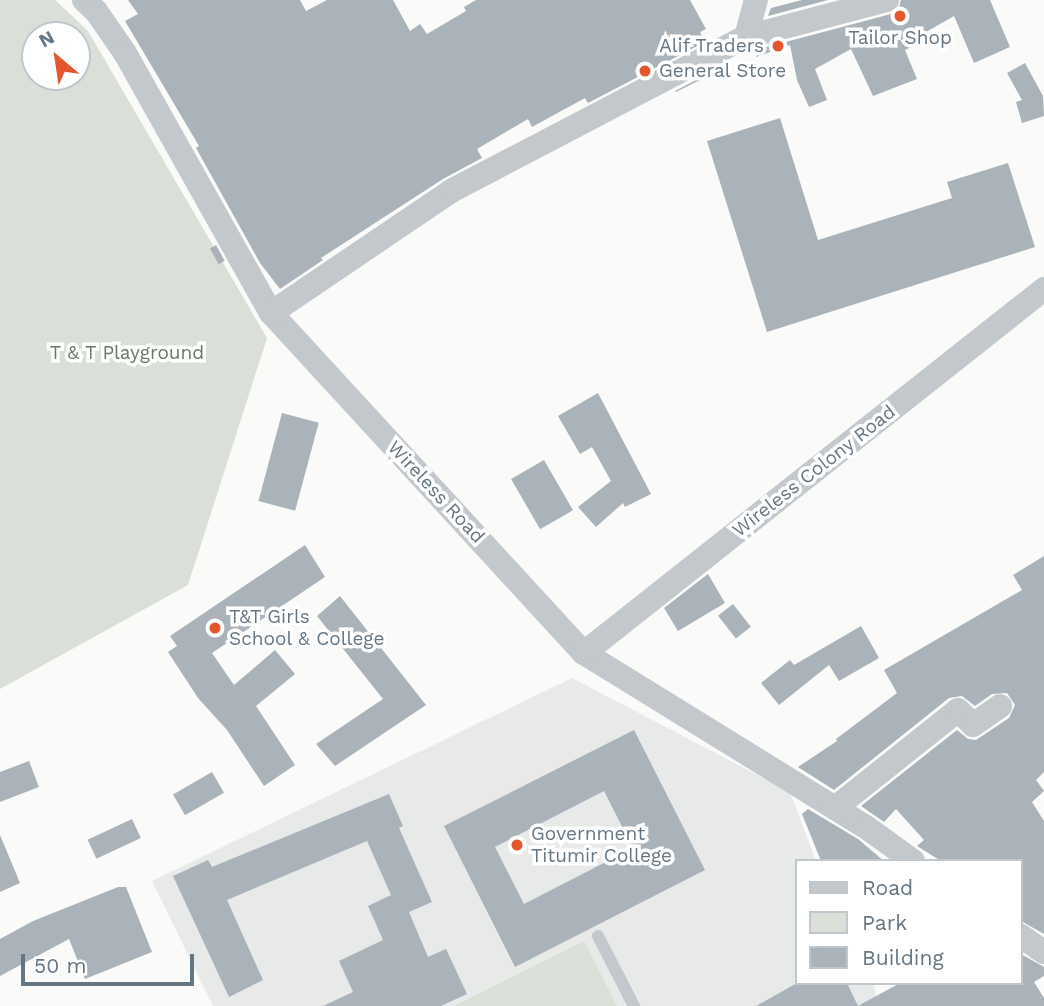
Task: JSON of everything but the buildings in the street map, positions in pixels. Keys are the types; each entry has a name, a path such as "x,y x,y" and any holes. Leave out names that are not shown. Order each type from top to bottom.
{"street":[{"name":"Wireless Road","path":"83,0 96,11 125,53 271,313 584,653 835,808 911,859"},
{"path":"746,37 754,17 756,0"},
{"path":"271,313 451,191 746,37 887,0"},
{"name":"Wireless Colony Road","path":"584,653 1044,289"},
{"path":"835,808 958,709 973,725 1000,706"},
{"path":"1023,937 1044,952"}],"lane":[{"path":"598,936 634,1006"}],"shaded area":[{"name":"Government Titumir College","path":"572,678 790,792 815,859 796,859 796,985 874,985 879,1006 213,1006 152,881"}],"green space":[{"name":"T & T Playground","path":"0,0 55,0 77,21 21,21 21,91 91,91 91,36 267,338 188,585 0,689"},
{"path":"584,941 617,1006 454,1006"}],"place":[{"name":"Tailor Shop","path":"900,16"},
{"name":"Alif Traders","path":"778,46"},
{"name":"General Store","path":"645,71"},
{"name":"T&T Girls School & College","path":"215,628"},
{"name":"Government Titumir College","path":"517,845"}]}
